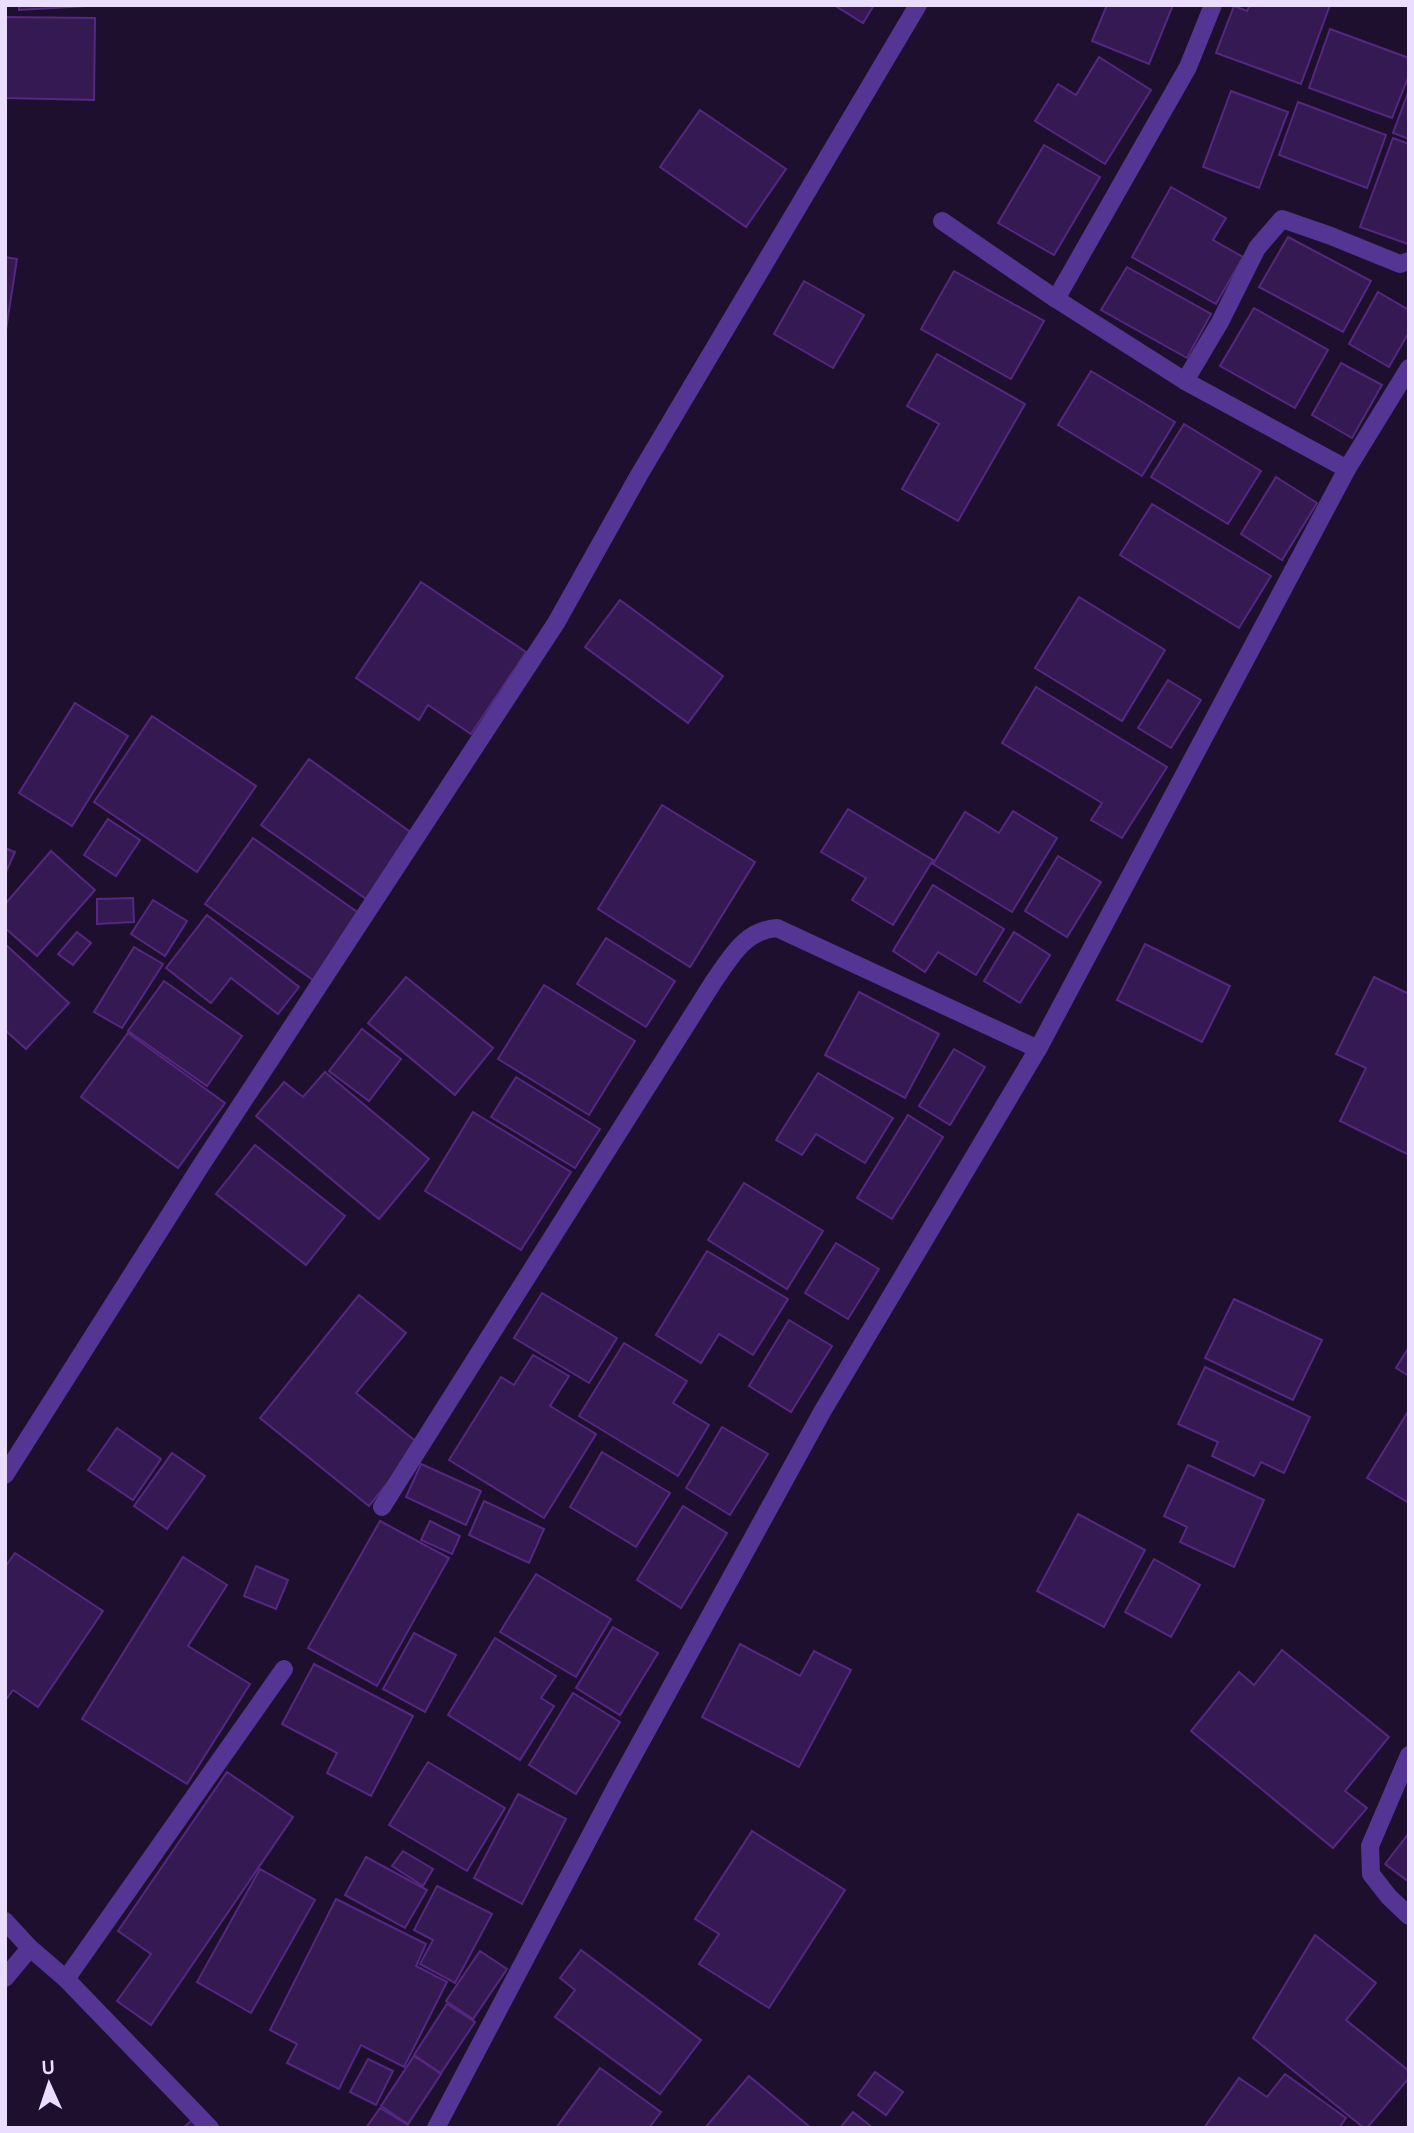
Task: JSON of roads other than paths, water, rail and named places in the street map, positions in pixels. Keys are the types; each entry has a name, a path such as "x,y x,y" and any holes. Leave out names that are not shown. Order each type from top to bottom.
{"street":[{"path":"5,1475 200,1167 556,623 639,475 918,5"},
{"path":"1056,299 1188,67 1213,5"},
{"path":"1185,381 1220,321 1257,248 1282,219 1400,264 1409,261"},
{"path":"942,221 1056,299 1185,381 1347,469"},
{"path":"436,2128 617,1785 822,1412 1038,1049 1347,469 1409,368"},
{"path":"382,1507 714,981 738,946 752,935 765,929 778,928 1038,1049"},
{"path":"66,1979 284,1669"},
{"path":"1409,1755 1370,1846 1371,1874 1388,1897 1409,1916"},
{"path":"5,1921 30,1948 66,1979 210,2128"},
{"path":"5,1978 30,1948"}]}
